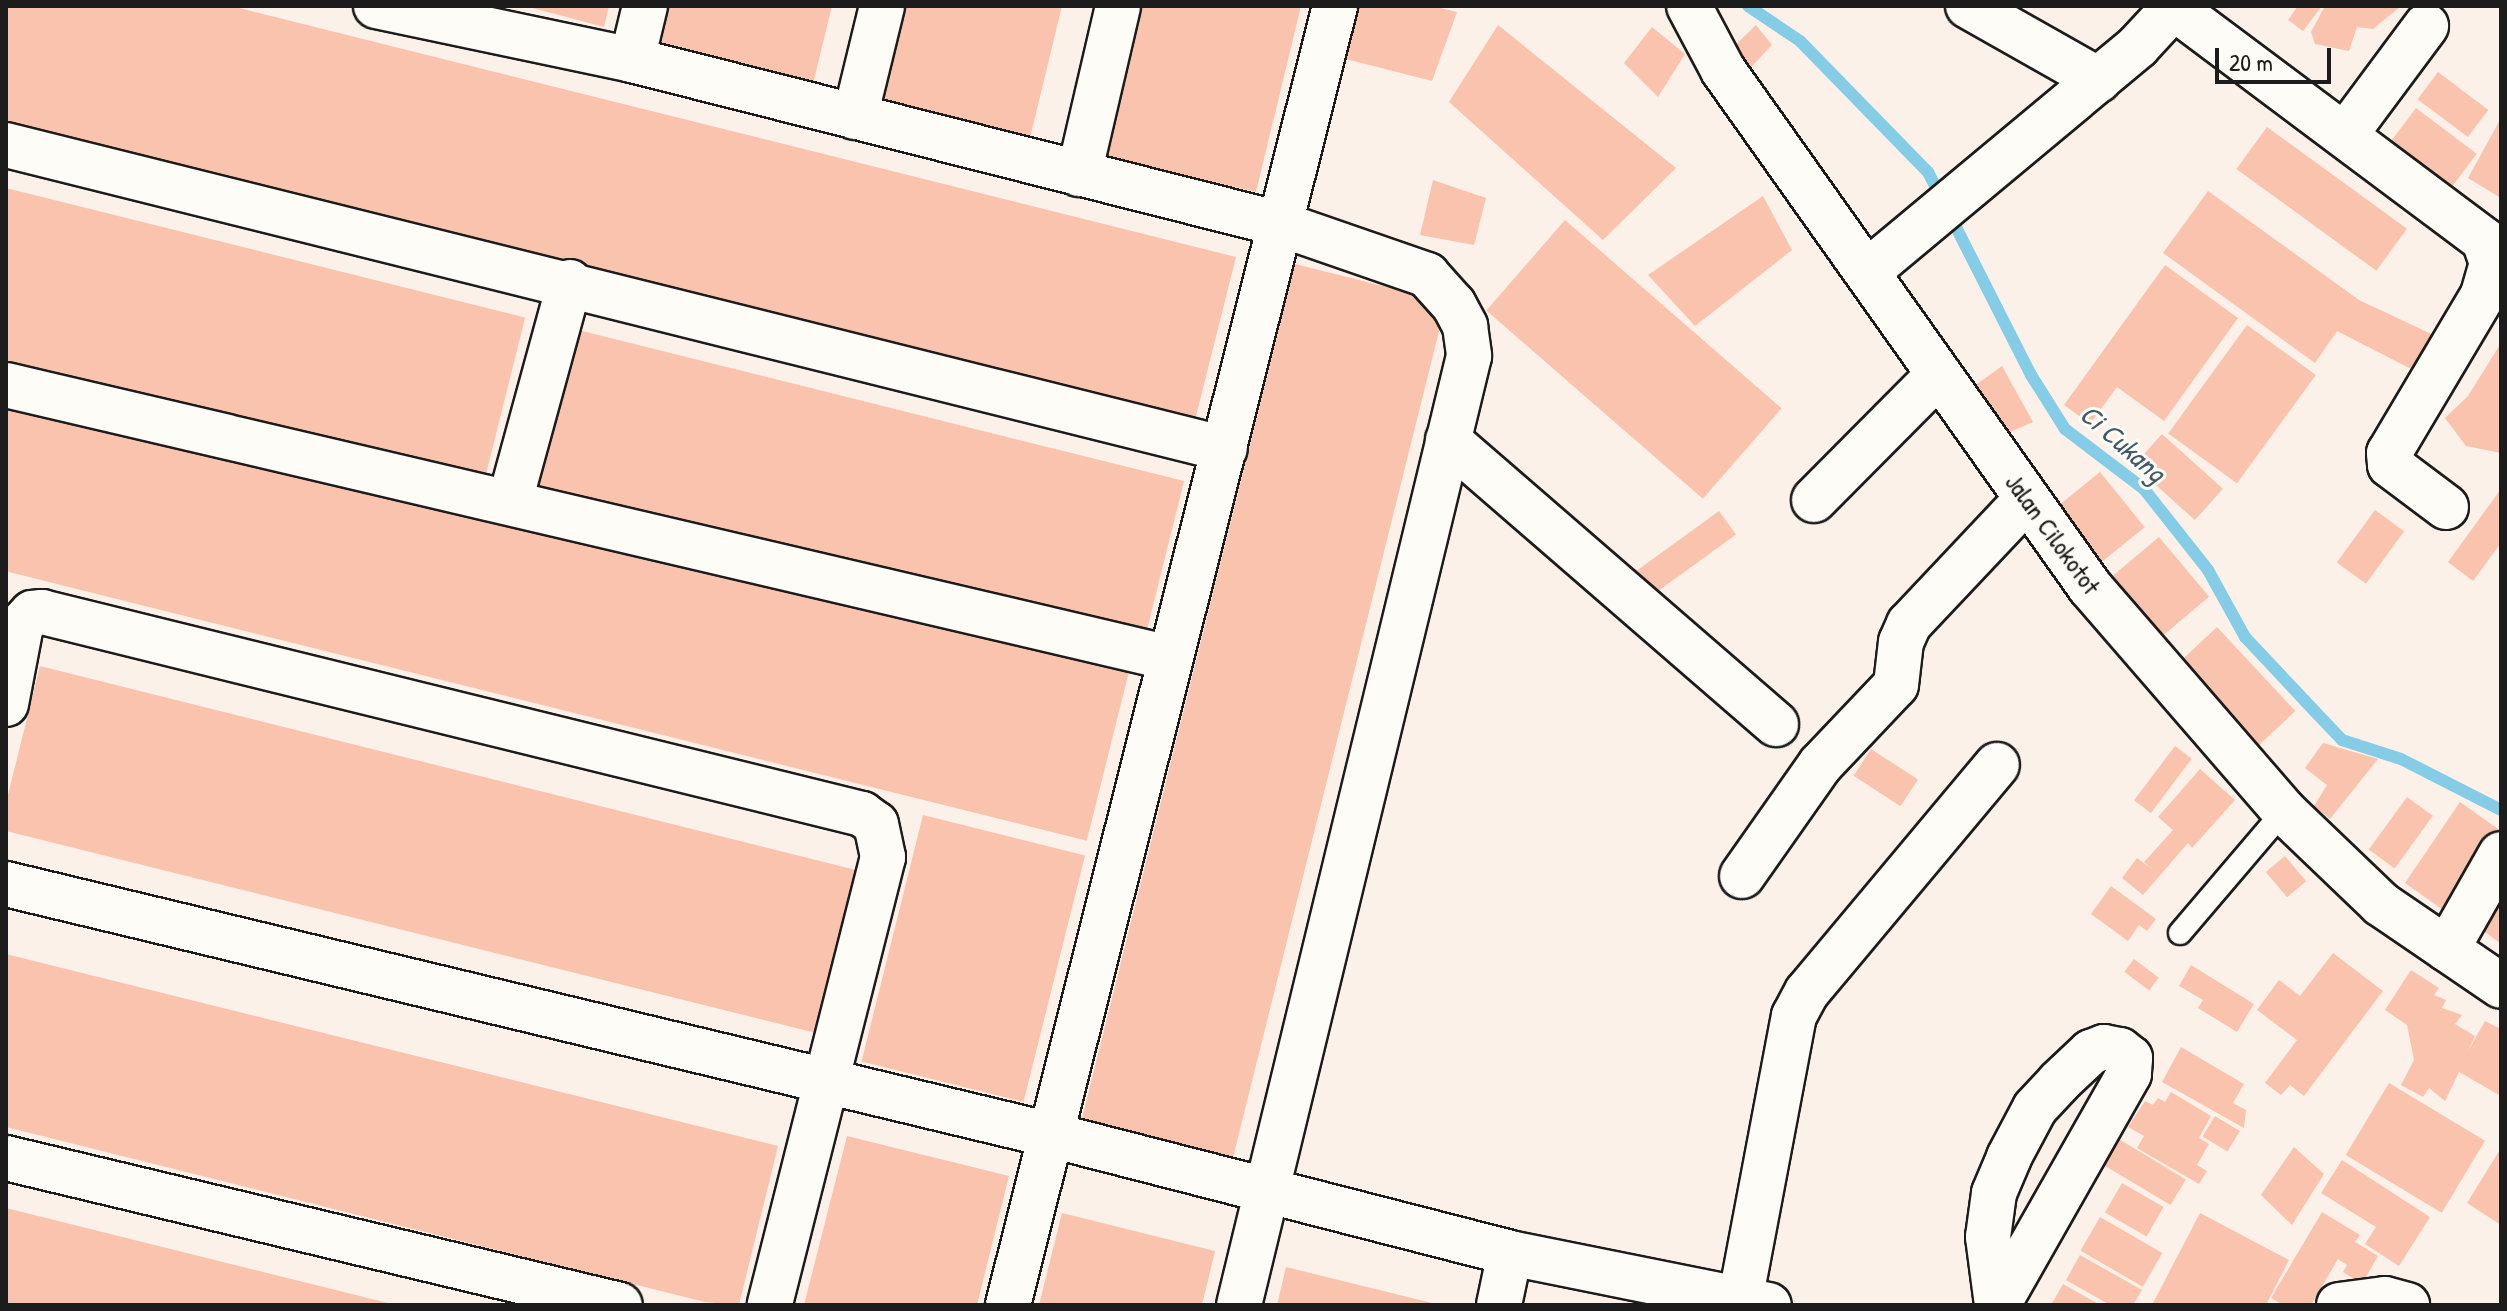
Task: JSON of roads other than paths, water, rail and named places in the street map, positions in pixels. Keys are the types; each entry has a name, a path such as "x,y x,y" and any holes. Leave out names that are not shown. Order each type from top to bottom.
{"street":[{"path":"376,6 632,60 1280,224 1427,275 1454,305 1465,326 1469,356 1239,1305"},
{"path":"632,60 645,6"},
{"path":"855,117 882,6"},
{"path":"1079,174 1118,6"},
{"path":"1008,1305 1055,1136 1170,658 1335,6"},
{"name":"Jalan Cilokotot","path":"1689,6 1723,70 2090,587 2284,811 2381,904 2501,986"},
{"path":"1968,6 2099,80"},
{"path":"1867,272 1934,220 2099,80 2174,7 2484,240 2492,263 2483,295 2389,453 2390,465 2446,507"},
{"path":"2345,135 2426,26"},
{"path":"6,145 570,282 1225,449"},
{"path":"510,501 570,282"},
{"path":"1814,500 1939,374"},
{"path":"6,385 1170,658"},
{"path":"1448,440 1776,724"},
{"path":"1742,876 1820,765 1896,685 1901,642 1909,624 2027,499"},
{"path":"6,704 21,625 32,613 42,612 862,814 876,824 883,857 770,1305"},
{"path":"6,884 1055,1136 1264,1193 1510,1253 1726,1300 1794,1016 1807,992 1997,765"},
{"path":"2447,949 2501,854"},
{"path":"2104,1047 2120,1050 2130,1058 2129,1074 1998,1305 1988,1237 1994,1193 2009,1157 2035,1108 2059,1082 2091,1052 2104,1047"},
{"path":"6,1158 620,1305"},
{"path":"1499,1305 1510,1253"},
{"path":"2339,1305 2385,1299 2407,1305"}],"lane":[{"path":"2180,933 2284,811"}],"waterway":[{"name":"Ci Cukang","path":"1748,6 1800,41 1928,172 2031,375 2065,429 2144,489 2208,570 2245,637 2342,740 2401,759 2501,810"}]}
